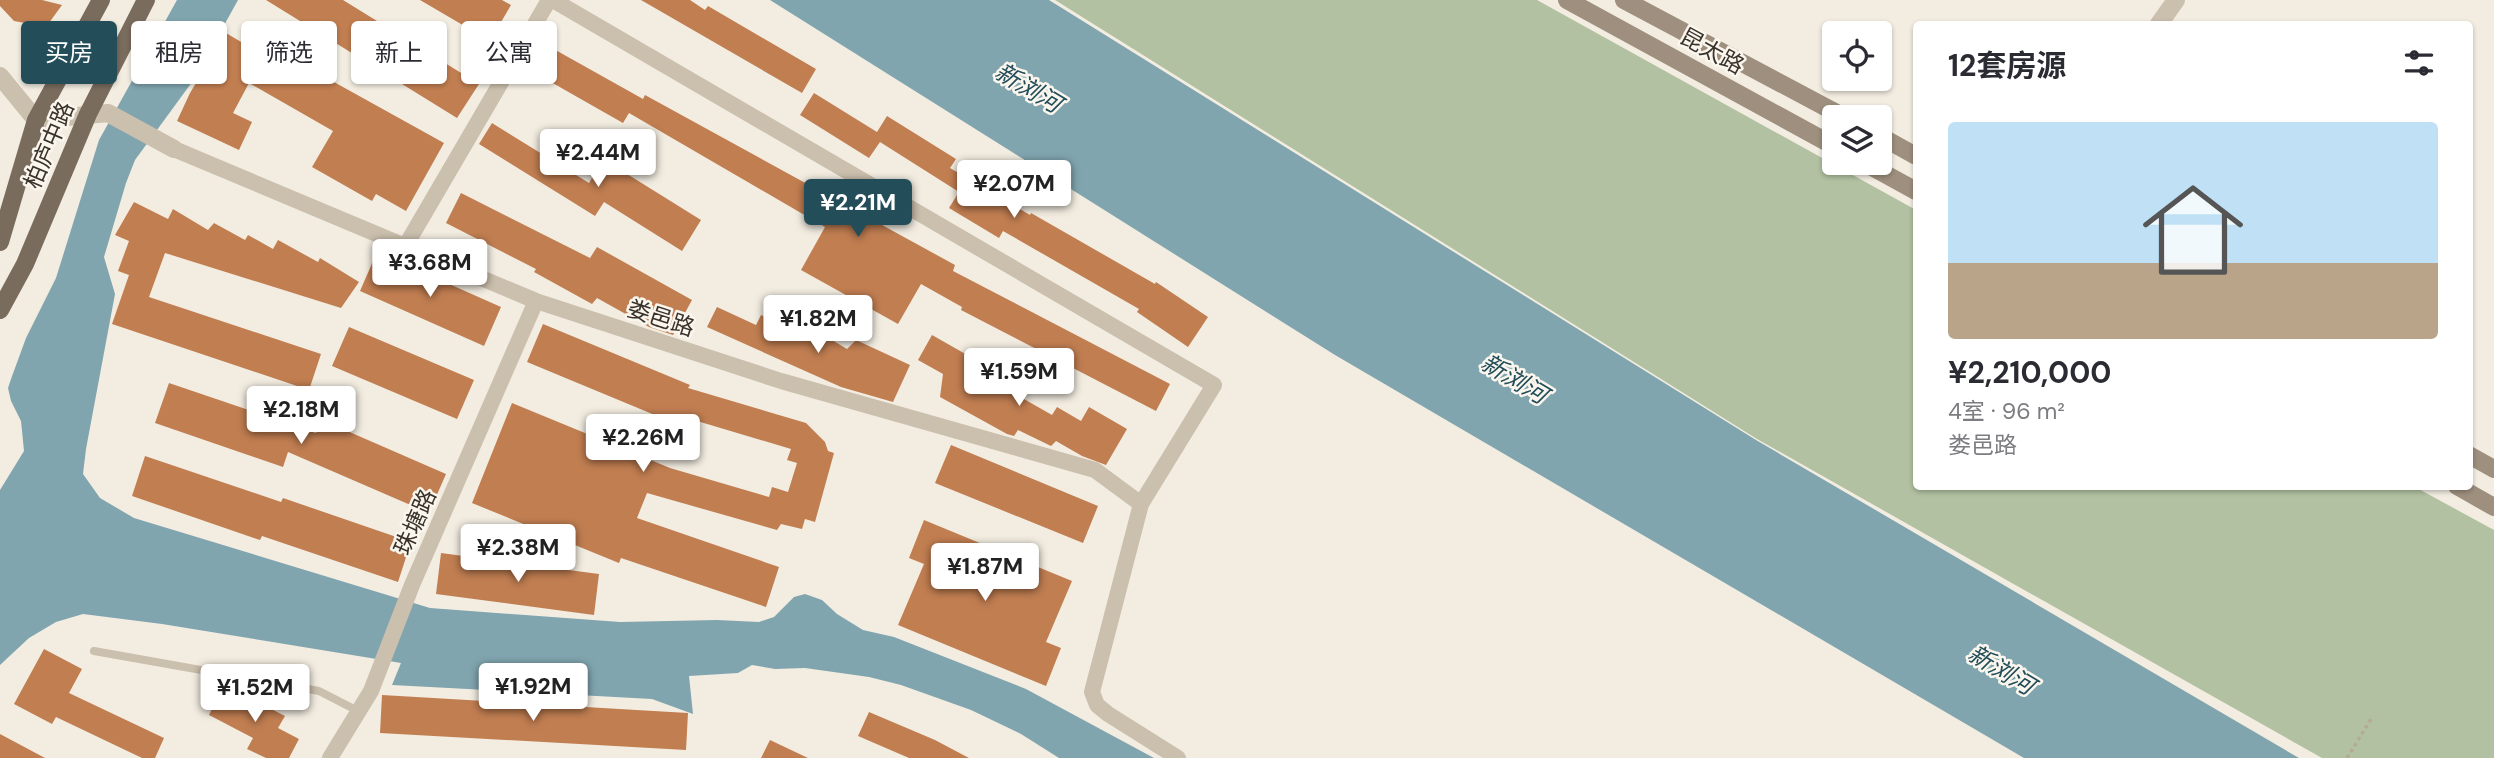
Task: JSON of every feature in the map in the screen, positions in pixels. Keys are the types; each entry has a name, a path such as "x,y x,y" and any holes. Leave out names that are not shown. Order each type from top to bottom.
{"main road":[{"name":"柏庐中路","path":"0,242 36,120 101,0"},
{"name":"柏庐中路","path":"0,310 25,264 88,114 146,0"},
{"name":"昆太路","path":"1567,0 1822,139"},
{"name":"昆太路","path":"1624,0 1822,105"},
{"path":"1892,143 1913,154"},
{"path":"1887,175 1913,189"},
{"path":"2473,457 2494,469"},
{"path":"2464,490 2494,506"}],"street":[{"path":"406,245 551,0 1214,385 1141,504 1092,692 1097,705 1108,714 1178,758"},
{"path":"2161,21 2176,0"},
{"path":"0,76 36,120 108,113 174,149"},
{"name":"娄邑路","path":"174,149 536,301 781,381 1095,470 1141,504"},
{"name":"珠塘路","path":"330,758 371,691 412,585 536,301"}],"lane":[{"path":"93,651 319,691 358,711"}],"path":[{"path":"2347,758 2371,719"}],"green space":[{"path":"1055,0 1537,0 1822,158 1822,175 1853,175 1913,208 1913,490 2421,490 2494,530 2494,758 2322,758 1757,439"}],"water":[{"path":"177,0 238,0 226,21 165,21"},
{"name":"新浏河","path":"770,0 1049,0 1756,440 2299,758 2024,758 1335,355"},
{"path":"131,83 191,84 135,160 104,257 115,294 83,474 100,498 134,518 430,608 620,622 759,622 774,617 794,597 805,594 822,600 837,614 863,630 894,637 1026,689 1154,758 1059,758 1021,734 971,710 901,685 869,677 805,668 775,669 752,665 738,673 689,676 693,714 652,699 392,685 401,663 162,624 83,614 56,622 29,638 0,665 0,490 24,451 21,421 8,388 26,338 56,278 99,140"}],"building":[{"path":"0,0 42,0 62,5 50,21 21,22 14,21 0,6"},
{"path":"266,0 343,0 377,21 351,21 351,53 337,44 337,21 300,21"},
{"path":"420,0 502,0 511,5 502,21 461,21 461,24"},
{"path":"641,0 690,0 705,10 708,6 816,69 802,93"},
{"path":"227,34 241,42 241,84 248,84 233,113 252,122 239,150 177,121 195,84 227,84"},
{"path":"557,51 643,99 645,95 955,265 953,271 1170,384 1156,411 961,310 962,307 921,284 898,324 801,270 825,227 629,113 623,123 554,84 557,84"},
{"path":"447,64 461,73 461,84 479,84 457,118 402,84 447,84"},
{"path":"251,84 337,84 444,143 406,211 376,194 372,201 312,167 333,131"},
{"path":"814,93 877,132 887,116 956,159 950,168 1030,215 1031,213 1155,284 1156,282 1208,317 1188,347 1137,312 1139,309 1003,231 999,238 949,208 959,192 880,142 869,158 800,115"},
{"path":"492,123 589,183 603,159 701,220 682,251 604,202 595,216 479,144"},
{"path":"461,193 590,258 597,247 692,300 673,335 649,327 597,298 592,304 534,272 536,269 446,223"},
{"path":"134,202 168,219 173,209 208,230 214,223 245,240 248,235 273,249 278,240 318,262 320,258 359,282 341,308 165,253 149,297 321,354 309,390 112,324 129,275 118,271 129,241 115,235"},
{"path":"377,252 501,307 484,346 360,291"},
{"path":"717,307 756,325 761,315 794,330 807,325 847,349 856,340 910,365 893,402 841,387 707,327"},
{"path":"543,324 690,385 688,388 806,423 825,442 828,451 834,453 815,522 805,519 802,529 781,524 777,530 647,493 637,518 779,567 766,607 621,558 619,563 472,503 512,403 670,468 769,497 772,487 788,492 797,463 787,460 791,449 677,415 674,423 527,362"},
{"path":"349,327 474,380 457,419 332,366"},
{"path":"932,335 976,360 971,369 1052,415 1057,407 1081,421 1089,407 1127,429 1106,465 1082,456 1056,441 1051,446 1018,430 1014,436 1007,434 940,397 943,374 918,360"},
{"path":"169,383 316,433 322,420 446,474 429,513 288,452 283,467 155,423"},
{"path":"951,445 1098,506 1083,543 935,483"},
{"path":"145,456 281,502 283,498 411,542 398,582 262,536 260,540 132,496"},
{"path":"924,520 1072,581 1046,642 1061,648 1046,686 898,625 924,564 909,558"},
{"path":"441,553 599,574 594,615 436,594"},
{"path":"44,649 82,669 69,693 164,738 155,758 142,758 56,717 52,724 14,704"},
{"path":"224,685 285,716 278,728 299,739 289,758 266,758 247,749 253,738 209,715"},
{"path":"382,695 688,713 686,750 380,733"},
{"path":"869,712 935,740 969,758 909,758 858,736"},
{"path":"0,734 45,758 0,758"},
{"path":"770,740 808,758 761,758"}]}
